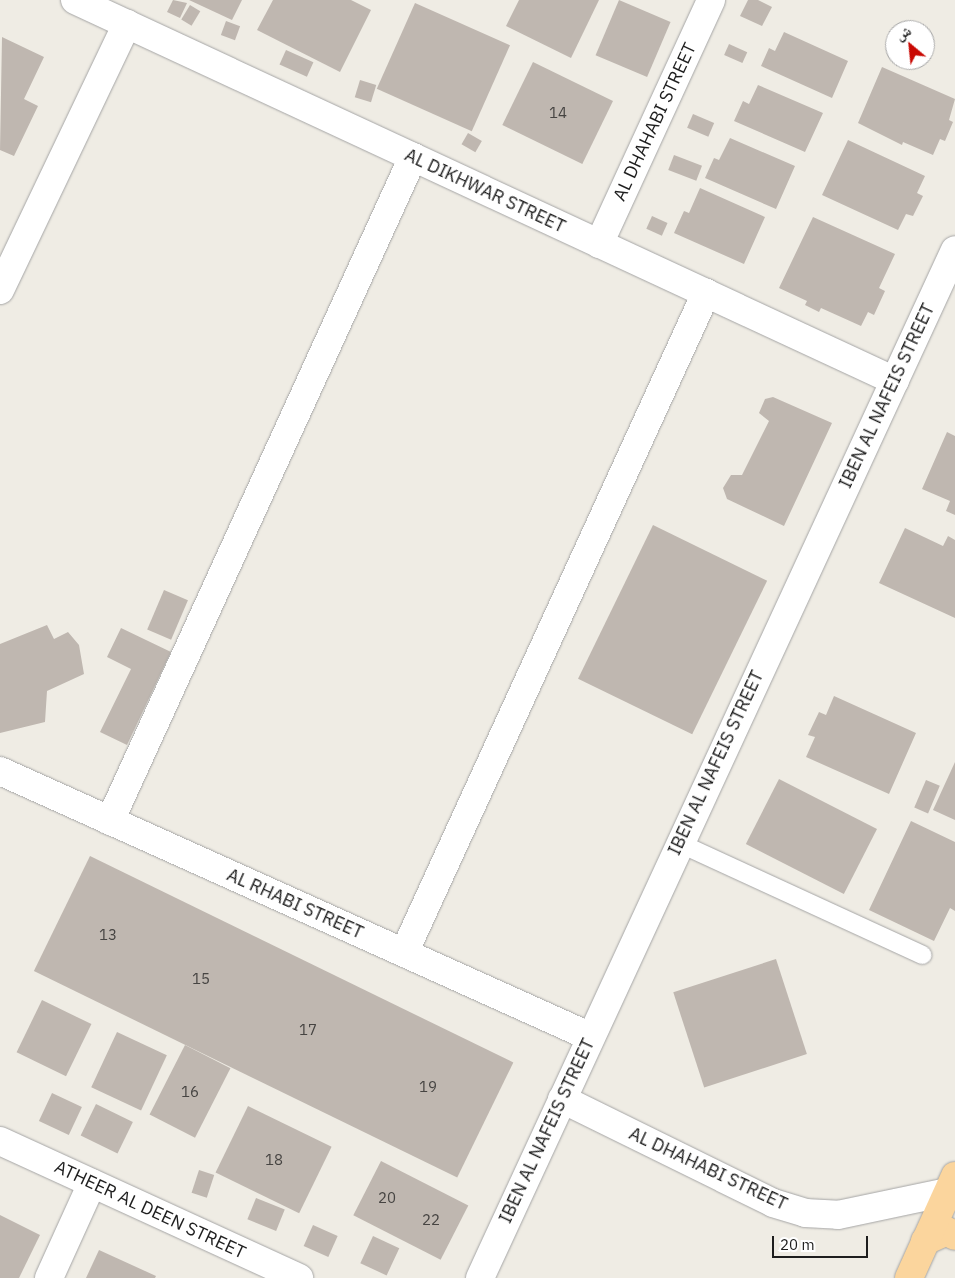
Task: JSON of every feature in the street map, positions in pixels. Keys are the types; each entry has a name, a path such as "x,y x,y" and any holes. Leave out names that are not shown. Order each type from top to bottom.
{"main road":[{"path":"909,1278 951,1184"},
{"path":"925,1242 947,1231 955,1236"}],"street":[{"name":"AL DIKHWAR STREET","path":"75,0 895,381"},
{"name":"AL DHAHABI STREET","path":"600,244 711,0"},
{"path":"0,290 127,24"},
{"path":"110,821 414,158"},
{"name":"IBEN AL NAFEIS STREET","path":"480,1278 679,842 895,381 948,286 955,250"},
{"path":"404,953 706,293"},
{"name":"AL RHABI STREET","path":"0,771 591,1037"},
{"name":"AL DHAHABI STREET","path":"562,1099 773,1203 805,1213 838,1215 951,1184"},
{"name":"ATHEER AL DEEN STREET","path":"0,1141 287,1275"},
{"path":"50,1278 92,1183"}],"lane":[{"path":"679,842 923,955"}],"building":[{"path":"173,0 187,3 180,18 167,12"},
{"path":"189,0 242,0 232,20"},
{"path":"273,0 351,0 371,10 340,72 257,30"},
{"path":"519,0 599,0 571,58 506,26"},
{"path":"619,0 671,22 647,77 596,55"},
{"path":"748,0 758,0 772,7 762,26 740,16"},
{"path":"415,3 510,45 472,131 377,89"},
{"path":"190,5 200,11 192,26 181,20"},
{"path":"226,21 240,26 235,40 221,35"},
{"path":"784,32 848,61 832,98 761,66 769,48 775,51"},
{"path":"2,37 44,57 24,99 38,106 14,156 0,150"},
{"path":"729,44 747,52 742,63 724,55"},
{"path":"286,50 313,62 307,77 279,65"},
{"path":"533,62 613,101 582,164 502,125"},
{"path":"882,67 885,70 955,99 949,120 953,122 945,141 940,139 933,155 903,142 902,145 858,123"},
{"path":"360,80 376,85 371,102 355,97"},
{"path":"758,85 823,113 805,152 734,121 743,101 749,104"},
{"path":"693,114 714,123 708,137 687,128"},
{"path":"468,133 482,141 475,152 462,144"},
{"path":"730,138 795,166 776,209 705,178 714,158 719,160"},
{"path":"848,140 925,176 917,193 923,196 913,216 906,214 898,230 822,195"},
{"path":"674,155 702,166 696,181 668,170"},
{"path":"700,188 765,217 744,264 674,233 684,211 689,213"},
{"path":"652,216 668,223 662,236 646,229"},
{"path":"813,217 895,254 879,288 885,291 874,315 868,312 861,326 821,308 819,312 805,305 807,301 779,288"},
{"path":"773,397 832,423 784,526 727,499 723,488 731,475 742,475 769,421 759,413 765,399"},
{"path":"947,432 955,436 955,515 946,511 950,501 922,489"},
{"path":"653,525 767,581 692,734 578,679"},
{"path":"905,528 943,546 948,536 955,540 955,618 879,583"},
{"path":"164,590 188,600 171,640 147,630"},
{"path":"47,625 54,639 68,632 79,645 84,674 47,691 45,722 0,733 0,644"},
{"path":"121,628 171,652 127,745 100,732 131,669 107,657"},
{"path":"834,696 916,733 889,794 806,757 815,737 808,735 819,712 826,715"},
{"path":"955,762 955,820 933,810"},
{"path":"779,779 877,829 844,894 746,844"},
{"path":"926,780 940,786 928,813 914,808"},
{"path":"911,821 955,842 955,911 950,908 934,941 869,910"},
{"path":"90,856 513,1062 457,1178 34,971"},
{"path":"776,959 807,1054 704,1087 673,992"},
{"path":"42,1000 91,1024 66,1076 17,1052"},
{"path":"117,1032 167,1055 141,1111 91,1087"},
{"path":"185,1045 230,1068 195,1138 150,1114"},
{"path":"52,1093 82,1107 69,1135 39,1121"},
{"path":"96,1104 133,1122 118,1153 81,1135"},
{"path":"248,1106 332,1147 299,1213 216,1173"},
{"path":"381,1161 468,1205 441,1260 353,1215"},
{"path":"199,1170 214,1175 207,1198 192,1193"},
{"path":"256,1198 285,1210 276,1231 247,1219"},
{"path":"0,1215 40,1235 19,1278 0,1278"},
{"path":"313,1225 338,1236 328,1257 304,1246"},
{"path":"373,1236 399,1248 387,1275 360,1263"},
{"path":"99,1250 156,1276 155,1278 86,1278"}]}
